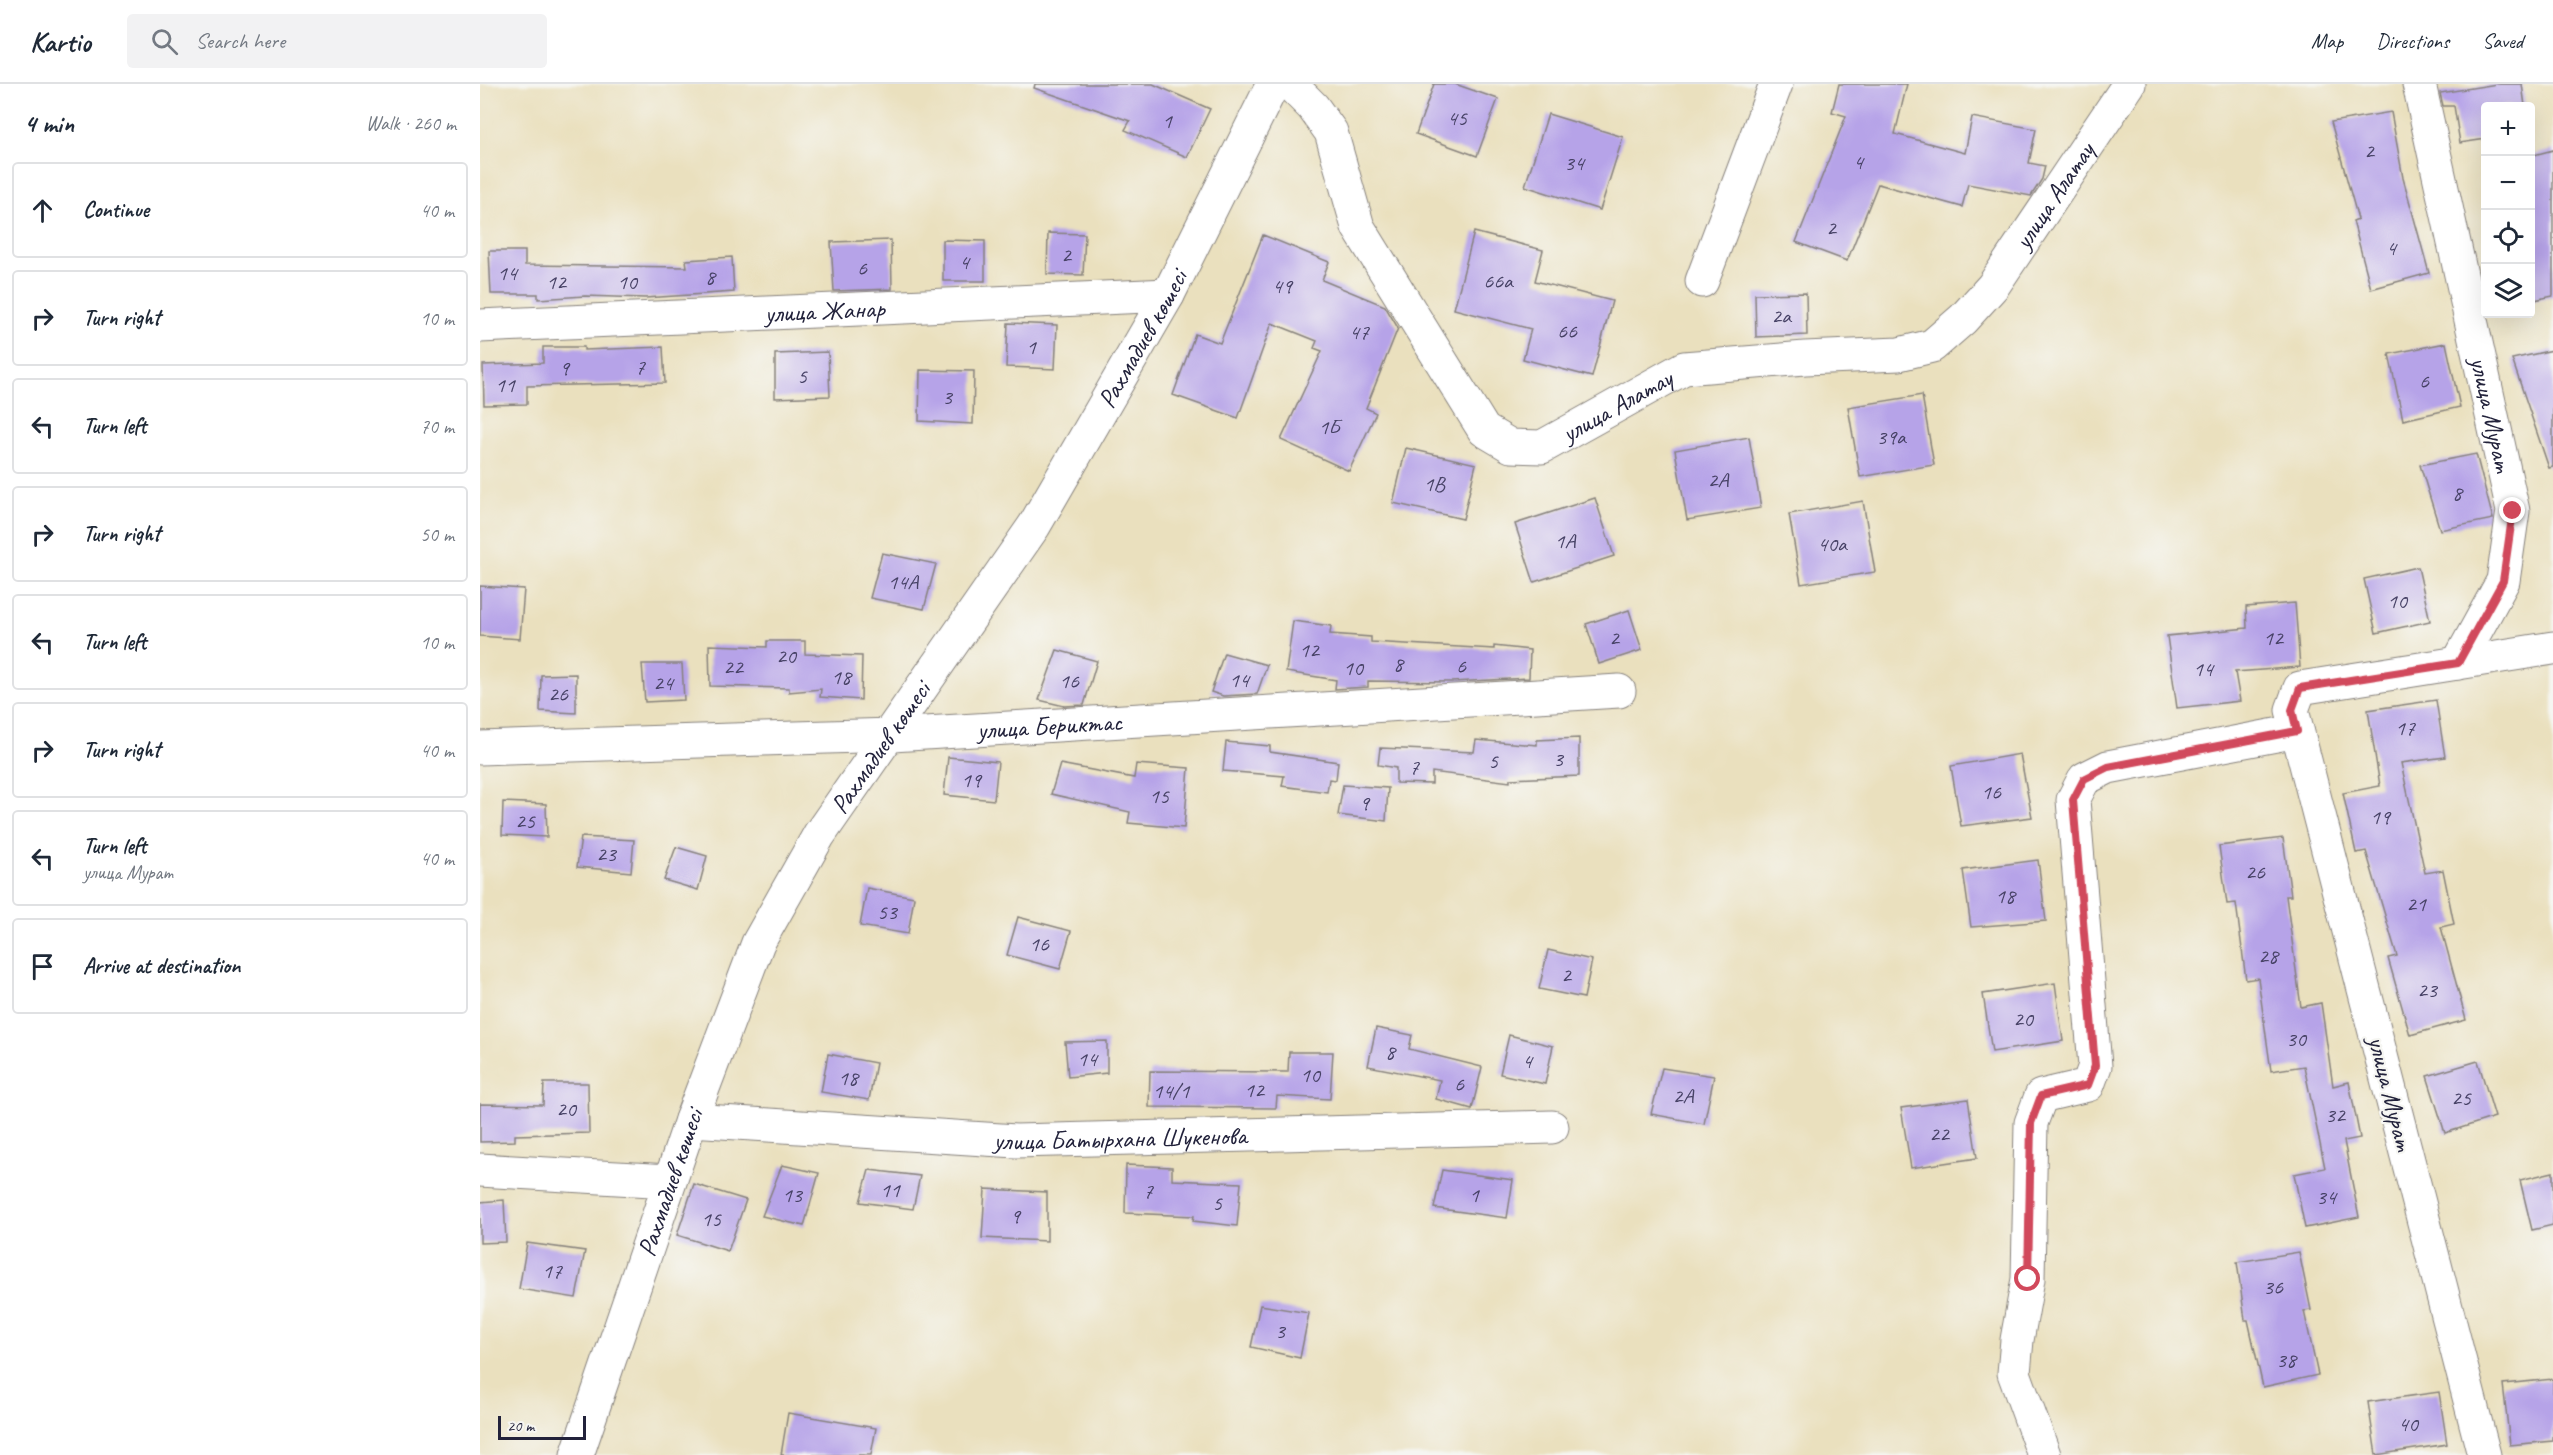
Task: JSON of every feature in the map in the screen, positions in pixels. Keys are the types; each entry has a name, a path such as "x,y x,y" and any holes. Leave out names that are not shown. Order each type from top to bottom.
{"street":[{"name":"Рахмадиев көшесі","path":"578,1455 669,1181 758,943 819,835 892,735 1034,526 1168,296 1274,84"},
{"name":"улица Алатау","path":"1290,84 1313,107 1331,132 1358,227 1485,430 1511,446 1542,447 1684,368 1805,358 1899,354 1932,346 1964,319 1993,286 2129,84"},
{"path":"1702,281 1776,84"},
{"name":"улица Мурат","path":"2419,84 2513,511 2503,581 2458,663 2300,688 2292,710 2484,1455"},
{"name":"улица Жанар","path":"480,326 1168,296"},
{"path":"2458,663 2553,648"},
{"name":"улица Бериктас","path":"480,748 892,735 1619,691"},
{"path":"2044,1455 2014,1373 2017,1340 2028,1279 2031,1123 2041,1096 2088,1085 2095,1066 2073,800 2084,779 2108,767 2297,731"},
{"name":"улица Батырхана Шукенова","path":"691,1120 1016,1141 1552,1127"},
{"path":"480,1170 669,1181"}],"building":[{"path":"1035,84 1153,84 1210,109 1187,157 1125,130 1130,121 1034,88"},
{"path":"1434,84 1455,84 1498,99 1477,156 1416,134"},
{"path":"1839,84 1907,84 1895,134 1965,153 1972,117 2036,129 2029,163 2045,166 2042,179 2031,196 1968,184 1962,207 1878,184 1847,261 1796,242 1846,116 1832,112"},
{"path":"2497,84 2522,84 2524,102 2481,102 2481,140 2460,143 2454,106 2443,106 2440,93"},
{"path":"2391,112 2403,178 2429,273 2371,289 2353,221 2358,219 2331,122"},
{"path":"1548,114 1623,137 1600,210 1525,186"},
{"path":"2553,150 2553,296 2535,300 2535,156"},
{"path":"1474,232 1543,250 1535,281 1612,301 1592,377 1523,359 1531,329 1454,309"},
{"path":"1048,233 1085,234 1083,275 1047,274"},
{"path":"1263,235 1329,262 1322,280 1385,306 1398,328 1366,408 1376,413 1349,471 1281,440 1322,351 1314,348 1317,341 1272,323 1238,418 1173,395 1195,334 1220,343"},
{"path":"891,240 892,289 834,291 831,242"},
{"path":"943,240 985,241 985,281 943,281"},
{"path":"489,251 525,251 525,265 687,267 686,260 732,257 734,292 645,298 585,296 538,299 538,294 491,294"},
{"path":"1806,293 1807,335 1756,337 1755,294"},
{"path":"1008,323 1057,325 1055,369 1006,367"},
{"path":"2446,343 2460,407 2403,420 2389,354"},
{"path":"543,347 584,347 584,350 663,347 665,383 527,386 527,404 484,405 483,365 543,363"},
{"path":"2553,350 2553,467 2549,468 2512,359"},
{"path":"828,352 830,396 775,398 775,354"},
{"path":"920,370 974,371 973,424 919,421"},
{"path":"1922,395 1934,465 1860,477 1848,407"},
{"path":"1749,437 1761,508 1687,520 1675,450"},
{"path":"1406,448 1476,464 1463,519 1393,503"},
{"path":"2476,454 2493,519 2440,530 2420,465"},
{"path":"1595,498 1614,556 1534,582 1515,524"},
{"path":"1863,501 1875,572 1801,584 1789,514"},
{"path":"882,553 936,564 924,609 870,598"},
{"path":"2418,567 2430,621 2376,633 2364,579"},
{"path":"480,586 524,589 520,639 480,636"},
{"path":"2295,603 2300,667 2235,672 2240,701 2177,708 2167,636 2247,628 2246,607"},
{"path":"1629,610 1642,650 1599,664 1586,624"},
{"path":"1293,621 1331,626 1330,634 1371,637 1371,642 1494,649 1494,646 1530,650 1529,678 1451,682 1368,681 1368,687 1335,689 1336,680 1286,672"},
{"path":"767,641 805,641 805,654 862,656 861,700 820,697 821,689 789,692 789,688 710,686 709,645 767,647"},
{"path":"1057,650 1097,661 1084,705 1064,706 1039,700"},
{"path":"1224,653 1267,665 1257,694 1223,696 1211,692"},
{"path":"642,664 682,664 684,700 645,702"},
{"path":"576,674 576,713 540,711 541,675"},
{"path":"2436,700 2445,757 2401,763 2425,873 2443,870 2454,924 2441,927 2466,1020 2410,1035 2388,958 2397,956 2366,851 2356,853 2343,793 2380,786 2368,710"},
{"path":"1579,738 1579,776 1510,779 1510,782 1432,772 1432,784 1396,783 1396,768 1378,765 1380,748 1474,752 1476,740 1537,745 1537,740"},
{"path":"1226,742 1270,746 1270,752 1338,762 1336,780 1329,779 1327,792 1282,786 1284,776 1223,771"},
{"path":"2020,754 2032,817 1961,826 1951,766"},
{"path":"948,757 998,762 994,800 944,795"},
{"path":"1060,764 1134,778 1136,764 1189,768 1184,828 1128,823 1130,812 1051,794"},
{"path":"1343,785 1388,788 1386,821 1338,815"},
{"path":"503,802 546,804 547,837 502,835"},
{"path":"581,837 634,840 631,872 577,867"},
{"path":"2283,838 2291,896 2286,896 2301,1007 2321,1003 2333,1086 2349,1082 2360,1138 2344,1141 2359,1217 2305,1228 2294,1174 2325,1168 2304,1066 2271,1071 2258,978 2246,980 2236,903 2227,904 2219,846"},
{"path":"676,847 707,856 698,890 664,880"},
{"path":"2038,860 2046,921 1971,927 1963,870"},
{"path":"867,888 914,897 908,934 860,926"},
{"path":"1018,917 1071,931 1060,969 1007,955"},
{"path":"1548,950 1592,960 1584,998 1539,989"},
{"path":"2055,983 2063,1041 1992,1052 1983,994"},
{"path":"1376,1028 1412,1035 1409,1049 1482,1067 1472,1109 1436,1099 1440,1080 1368,1066"},
{"path":"1509,1035 1553,1046 1545,1084 1500,1074"},
{"path":"1107,1041 1107,1073 1068,1077 1065,1042"},
{"path":"1289,1052 1333,1052 1330,1099 1277,1096 1276,1108 1149,1107 1150,1071 1288,1072"},
{"path":"828,1054 876,1063 869,1100 821,1092"},
{"path":"2478,1061 2495,1117 2445,1133 2427,1076"},
{"path":"1662,1068 1714,1076 1704,1124 1651,1114"},
{"path":"544,1083 588,1083 589,1133 515,1135 515,1141 480,1142 480,1104 543,1105"},
{"path":"1968,1099 1977,1158 1911,1168 1901,1108"},
{"path":"782,1165 819,1173 804,1226 762,1216"},
{"path":"1126,1165 1172,1167 1172,1180 1241,1183 1237,1226 1193,1221 1194,1216 1125,1213"},
{"path":"869,1170 920,1176 913,1209 860,1202"},
{"path":"1442,1170 1513,1180 1507,1218 1434,1208"},
{"path":"2553,1172 2553,1225 2532,1230 2520,1180"},
{"path":"694,1184 746,1200 728,1251 677,1235"},
{"path":"985,1189 1047,1192 1047,1241 982,1238"},
{"path":"504,1200 506,1242 480,1243 480,1202"},
{"path":"527,1243 585,1251 576,1298 519,1289"},
{"path":"2299,1252 2311,1310 2304,1311 2318,1375 2263,1387 2248,1320 2245,1320 2237,1262"},
{"path":"1260,1305 1309,1313 1300,1358 1251,1347"},
{"path":"2553,1379 2553,1441 2510,1445 2503,1384"},
{"path":"2439,1392 2447,1444 2376,1455 2368,1402"},
{"path":"788,1413 876,1428 871,1455 781,1455"}],"route":[{"path":"2028,1279 2031,1123 2041,1096 2088,1085 2095,1066 2073,800 2084,779 2108,767 2297,731 2292,710 2300,688 2458,663 2503,581 2513,511"}]}
